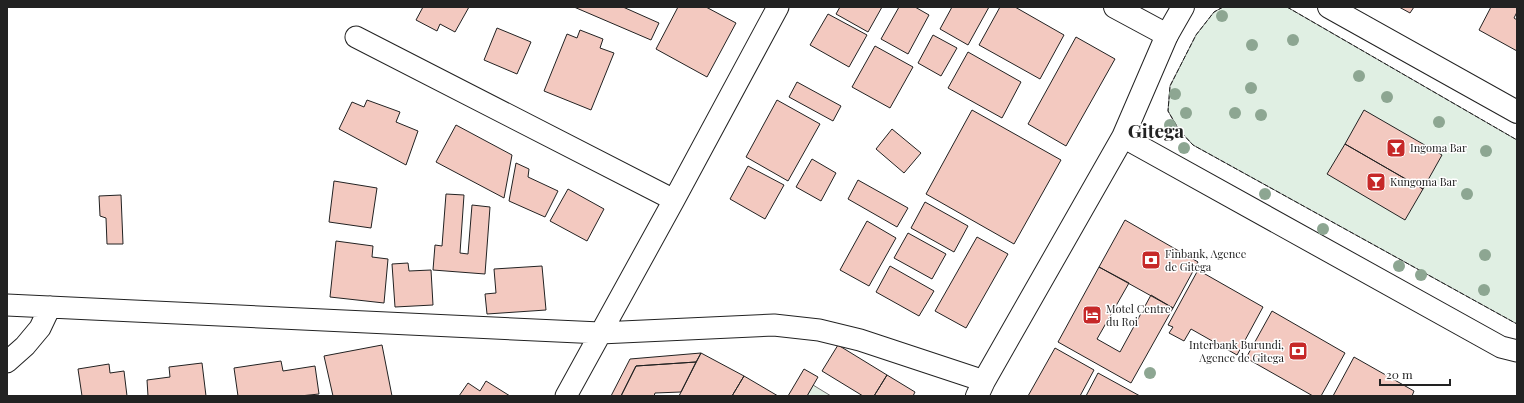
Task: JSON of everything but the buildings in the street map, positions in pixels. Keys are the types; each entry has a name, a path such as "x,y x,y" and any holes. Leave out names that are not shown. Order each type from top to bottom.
{"main road":[{"path":"980,388 1123,137 1178,17 1115,7"},
{"path":"1329,7 1517,112"}],"street":[{"path":"566,396 778,7"},
{"path":"356,37 674,200"},
{"path":"1123,137 1501,348 1517,351"},
{"path":"7,305 600,333 774,325 819,330 860,340 980,388"},
{"path":"7,362 25,346 40,328 50,308"}],"green space":[{"path":"1223,7 1287,7 1517,140 1517,324 1193,145 1179,130 1168,111 1170,86 1196,35 1214,12"},
{"path":"813,385 831,396 807,396"}],"fence":[{"path":"1223,7 1214,12 1196,35 1170,86 1168,111 1179,130 1193,145 1517,324"},
{"path":"1287,7 1517,140"}],"place":[{"name":"Ingoma Bar","path":"1396,148"},
{"name":"Kungoma Bar","path":"1376,182"},
{"name":"Finbank, Agence de Gitega","path":"1151,260"},
{"name":"Motel Centre du Roi","path":"1092,315"},
{"name":"Interbank Burundi, Agence de Gitega","path":"1298,351"}],"district":[{"name":"Gitega","path":"1156,131"}]}
